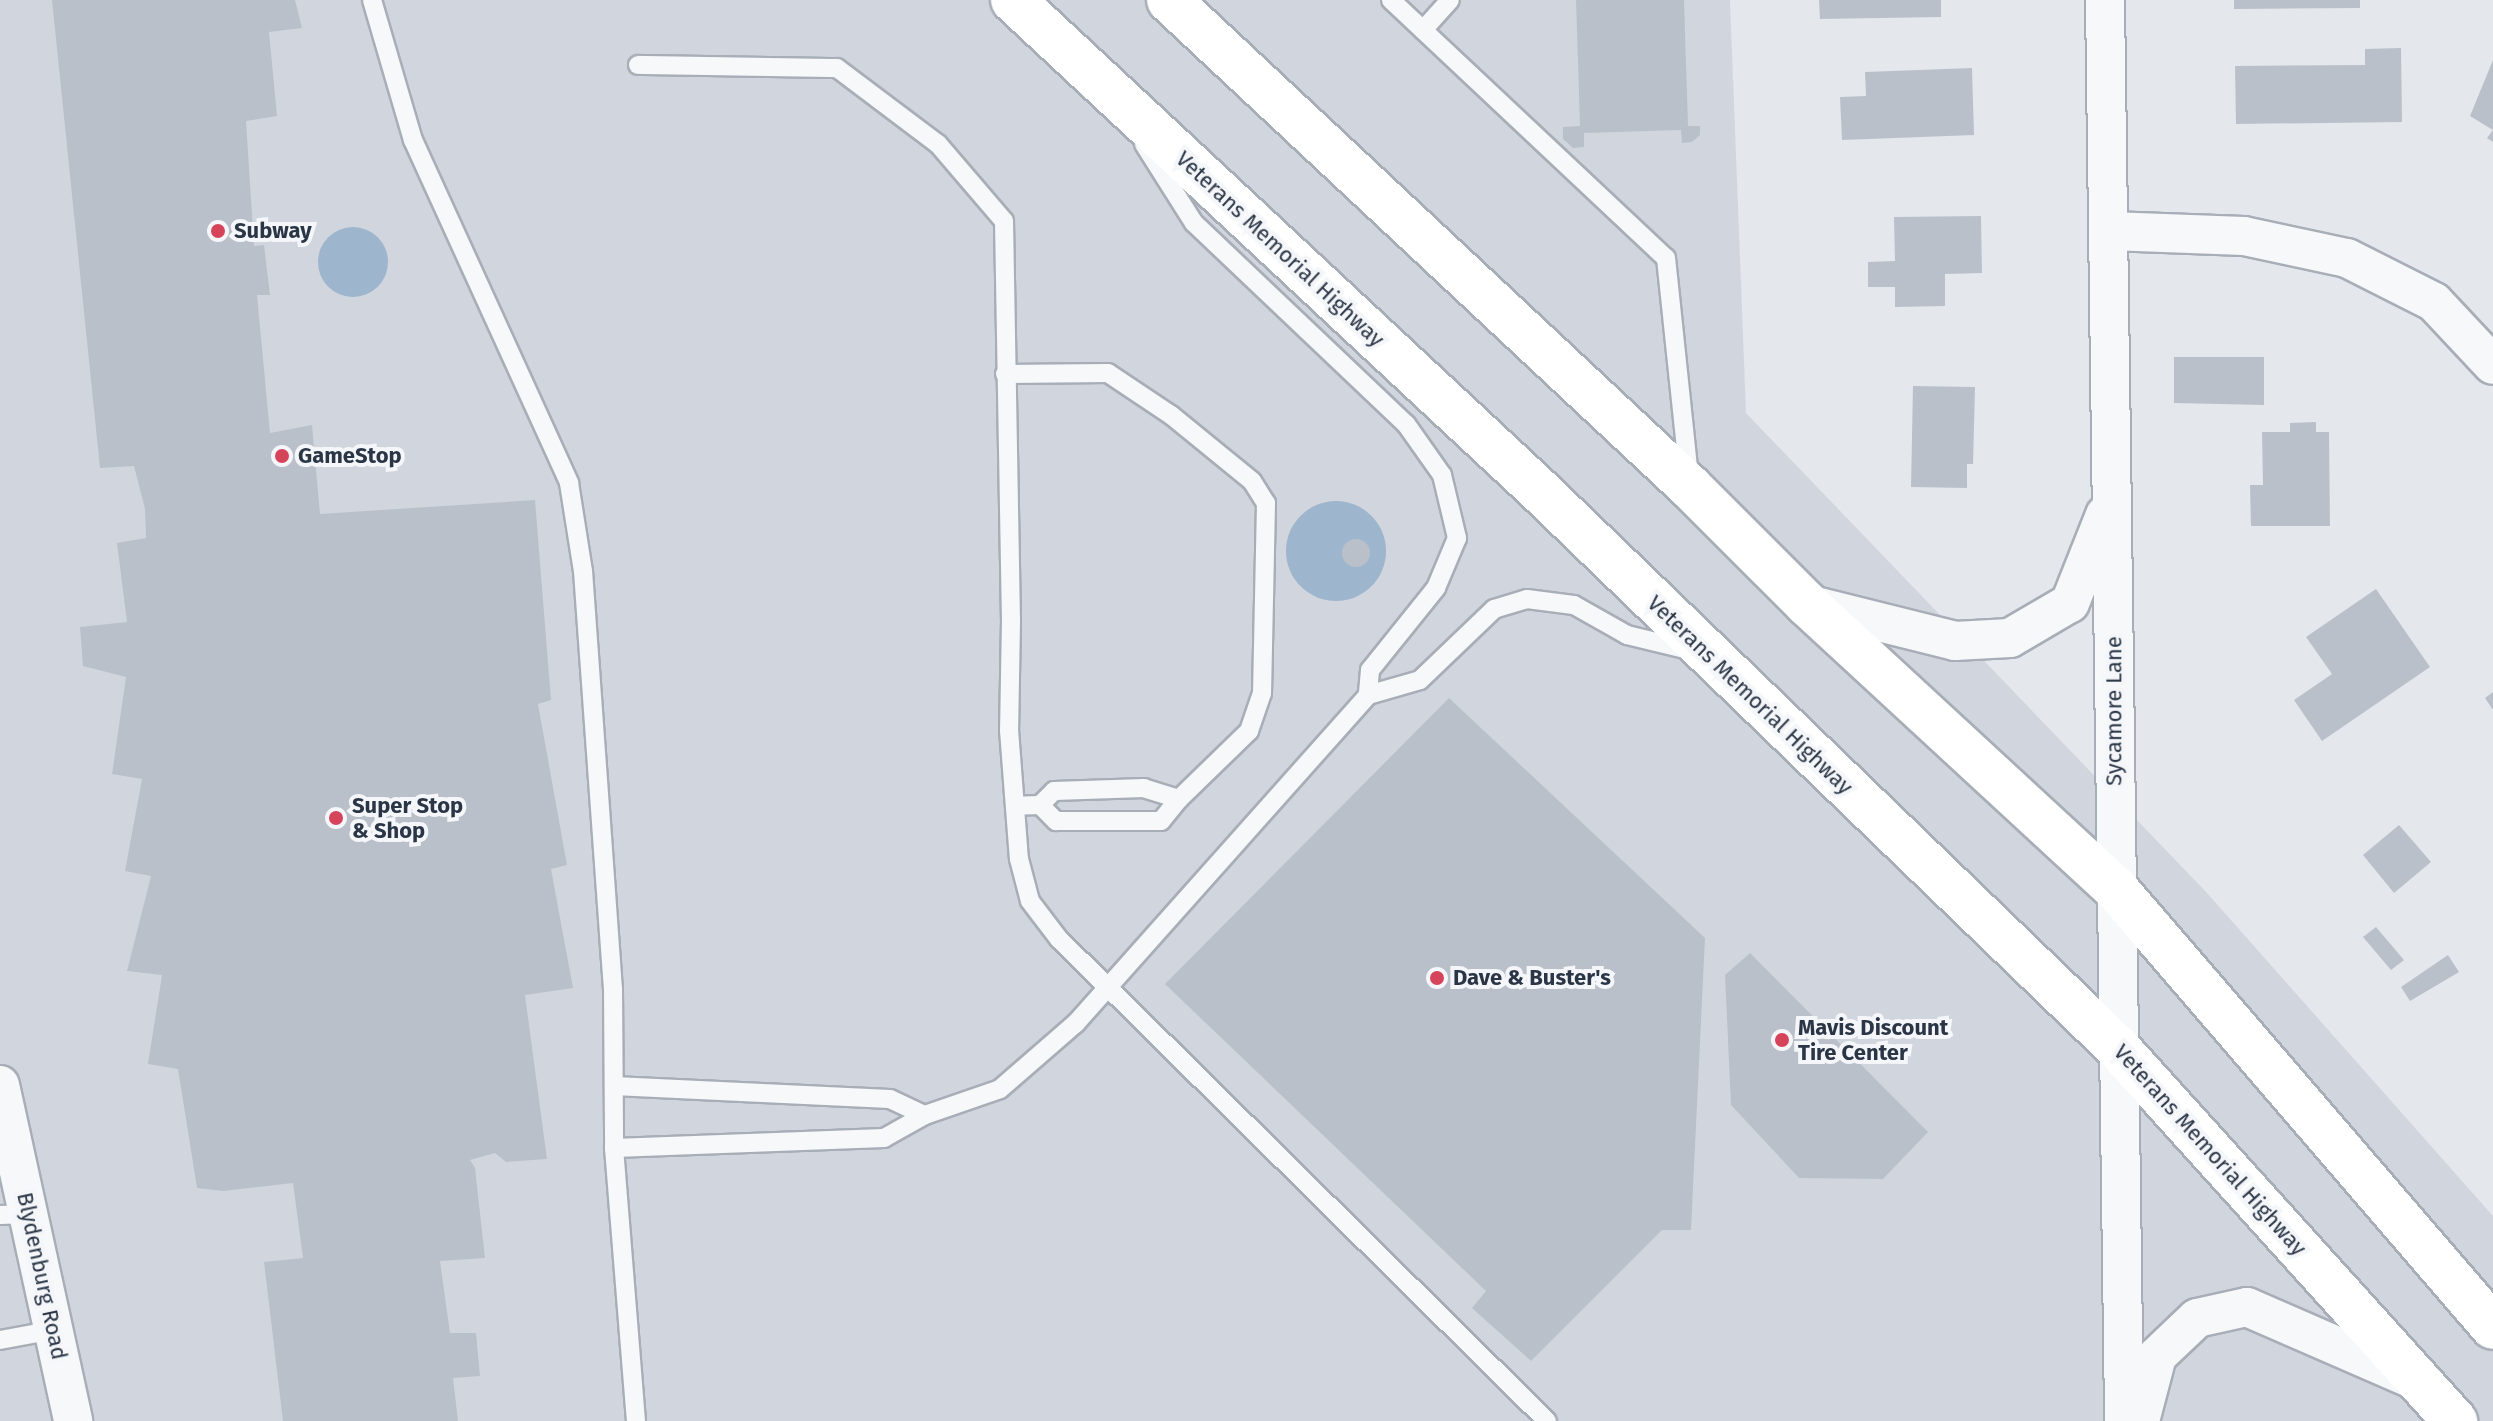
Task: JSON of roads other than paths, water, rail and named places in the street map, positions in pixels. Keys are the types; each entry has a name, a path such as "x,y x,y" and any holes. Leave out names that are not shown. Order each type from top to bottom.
{"highway":[{"name":"Veterans Memorial Highway","path":"1013,0 1540,491 2116,1046 2455,1421"},
{"path":"1169,0 1690,487 1807,604 2115,888 2493,1327"}],"street":[{"name":"Sycamore Lane","path":"2105,0 2110,231 2116,1046 2124,1421"},
{"path":"2110,231 2244,236 2347,258 2434,302 2493,365"},
{"path":"1807,604 1955,641 2010,638 2070,603 2112,497"},
{"name":"Blydenburg Road","path":"0,1085 15,1214 54,1330 73,1421"},
{"path":"2140,1421 2157,1356 2197,1318 2247,1307 2419,1382"}],"lane":[{"path":"372,0 413,140 569,483 583,571 613,989 614,1148 636,1421"},
{"path":"1391,0 1666,258 1690,487"},
{"path":"1423,30 1450,0"},
{"path":"638,65 837,68 938,144 1004,221 1011,620 1009,730 1019,859 1030,901 1059,939 1547,1421"},
{"path":"1111,91 1194,223 1406,424 1442,475 1457,538 1436,588 1370,670 1368,695"},
{"path":"1005,374 1108,373 1171,415 1252,481 1266,503 1262,693 1249,731 1179,799 1161,821 1056,821 1040,805"},
{"path":"614,1148 810,1144 884,1138 925,1115 1000,1089 1076,1023 1110,987 1368,695 1420,680 1494,609 1527,599 1574,605 1627,635 1707,655"},
{"path":"1016,806 1040,805 1054,791 1144,788 1179,799"},
{"path":"614,1086 890,1099 925,1115"},
{"path":"0,1340 54,1330"}],"water":[{"path":"353,227 372,233 382,243 388,262 382,281 372,291 353,297 334,291 324,281 318,262 324,243 334,233"},
{"path":"1336,501 1355,505 1372,515 1382,532 1386,551 1382,570 1372,587 1355,597 1336,601 1317,597 1300,587 1290,570 1286,551 1290,532 1300,515 1317,505"}],"place":[{"name":"Subway","path":"218,231"},
{"name":"GameStop","path":"282,456"},
{"name":"Super Stop & Shop","path":"336,818"},
{"name":"Dave & Buster's","path":"1437,978"},
{"name":"Mavis Discount Tire Center","path":"1782,1040"}]}
